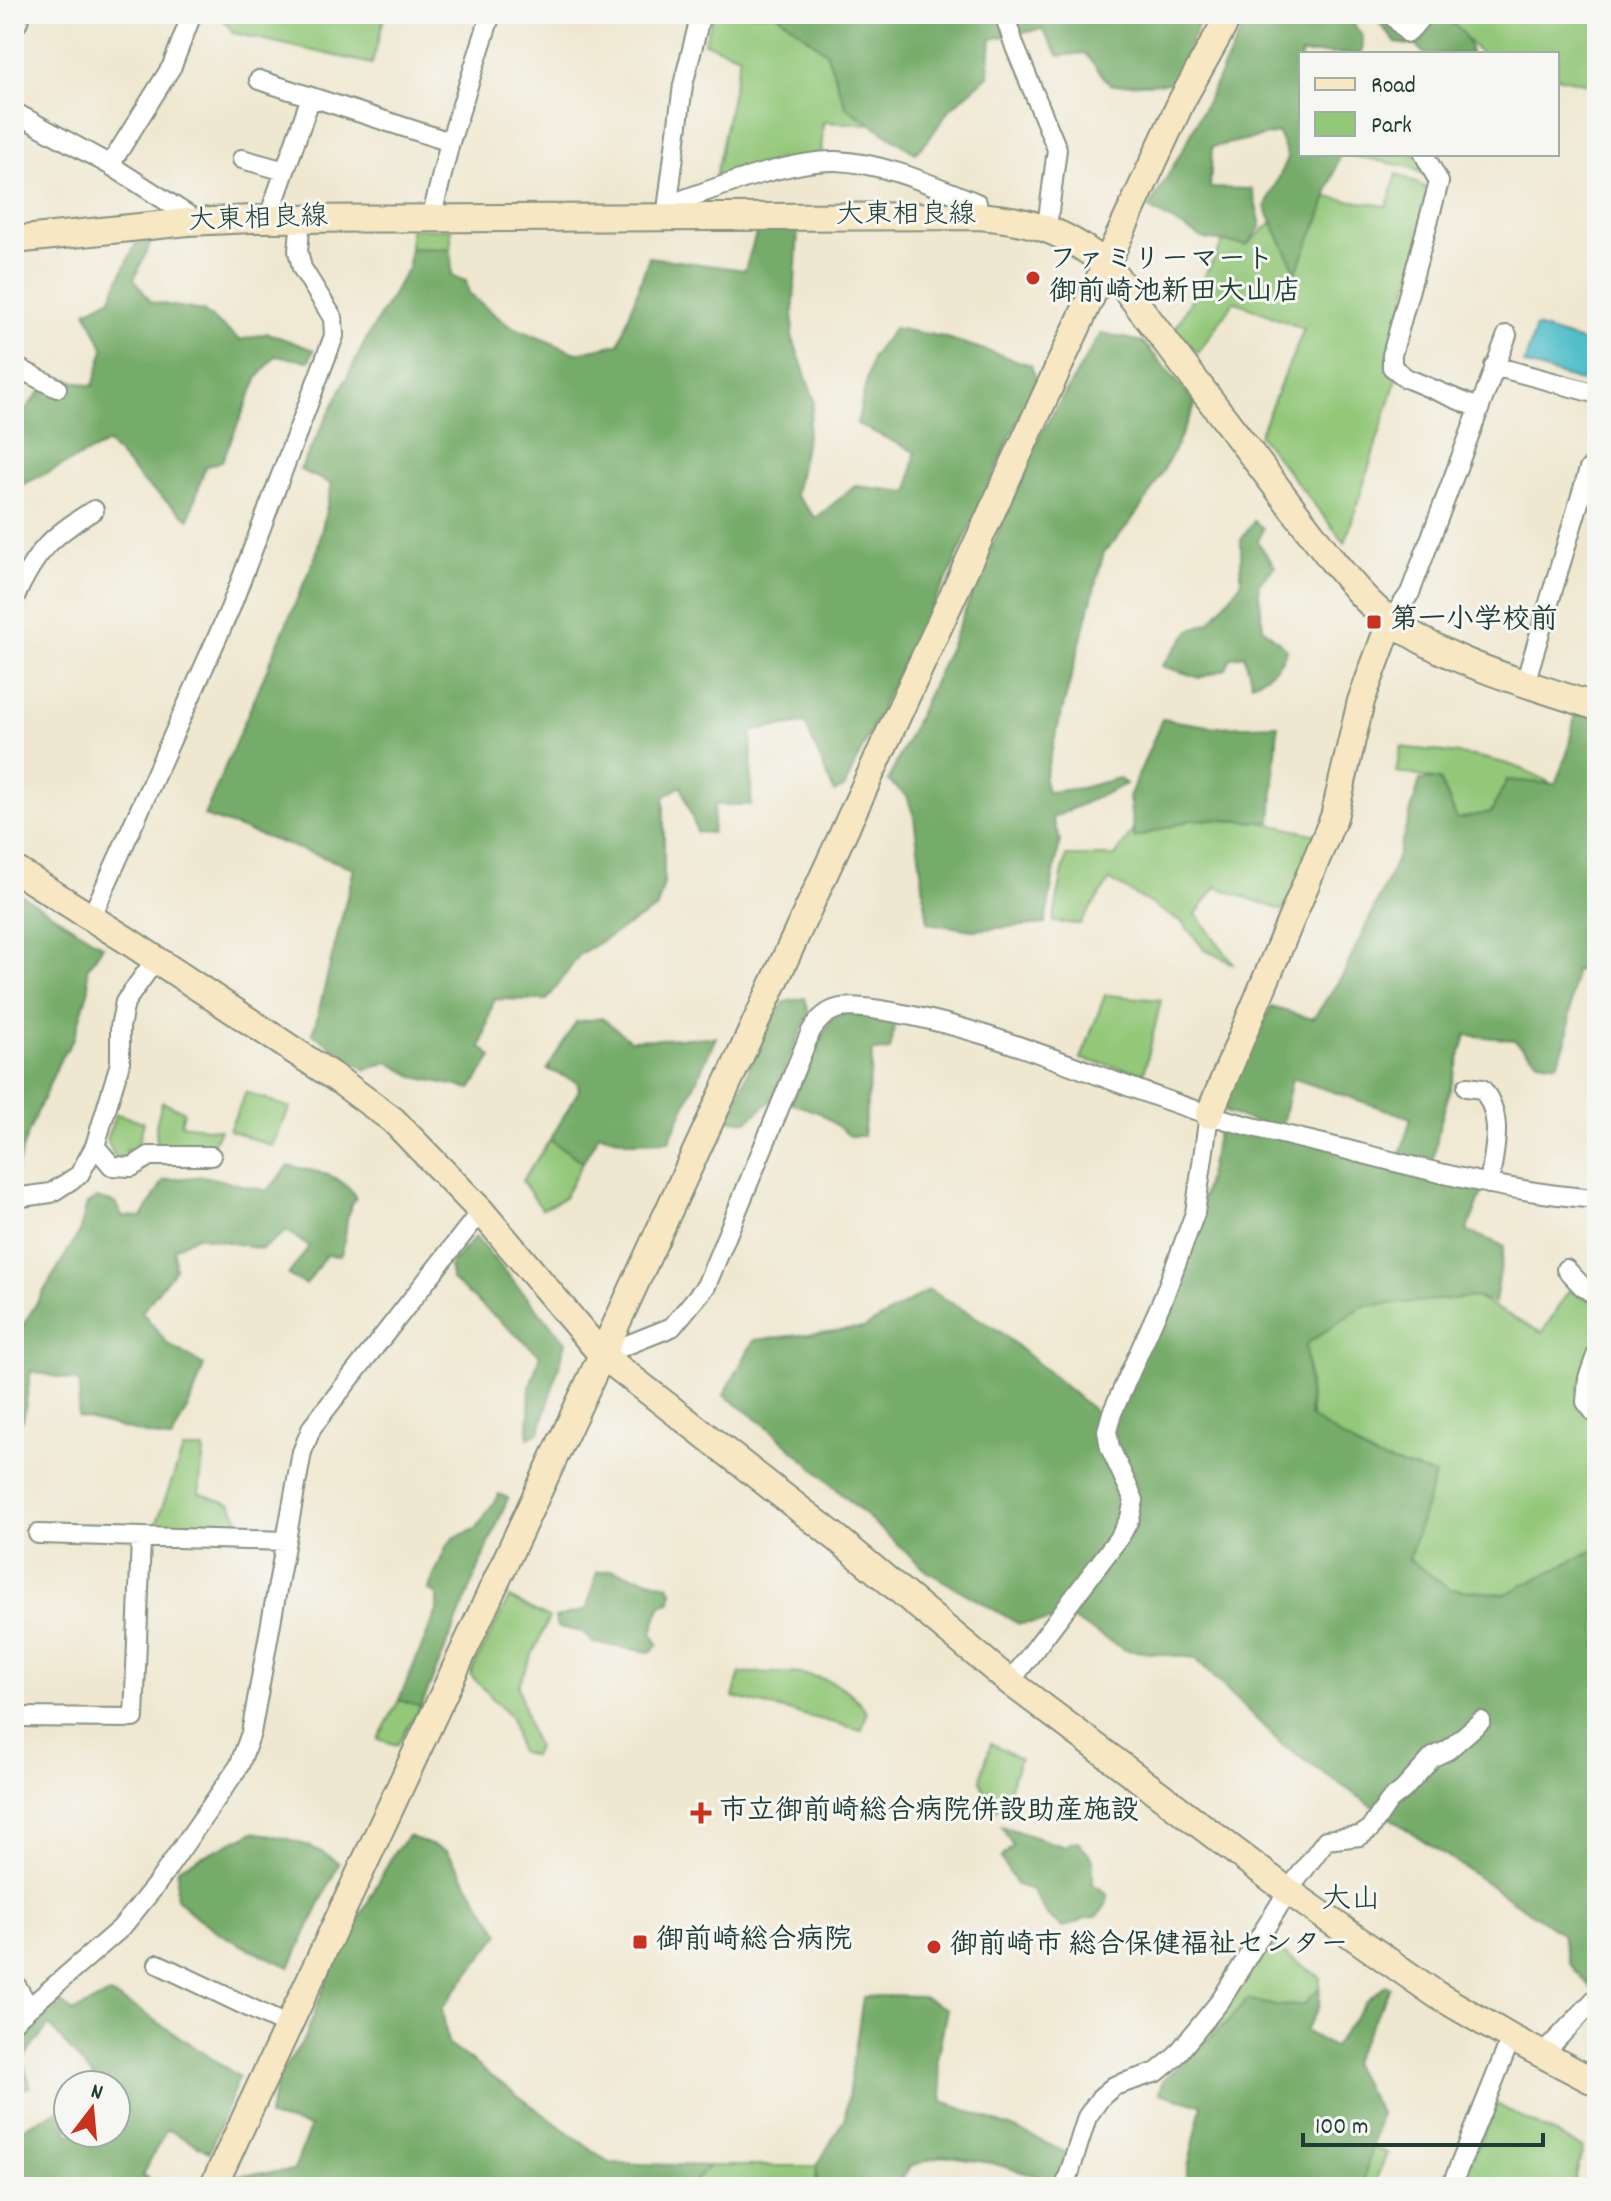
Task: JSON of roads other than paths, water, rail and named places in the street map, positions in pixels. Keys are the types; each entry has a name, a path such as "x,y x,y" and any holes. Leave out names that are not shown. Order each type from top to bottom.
{"street":[{"path":"14,21 16,14"},
{"path":"110,165 172,66 192,14"},
{"path":"431,219 450,142 491,14"},
{"path":"673,218 683,85 701,14"},
{"path":"1004,14 1057,149 1047,227"},
{"path":"213,2187 1108,266 1182,100 1230,14"},
{"path":"1391,14 1408,33 1424,14"},
{"path":"259,80 450,142"},
{"path":"268,219 311,97"},
{"path":"14,112 110,165 199,222"},
{"path":"1425,156 1439,182 1392,355 1392,367 1406,378 1478,408"},
{"path":"242,159 285,171"},
{"path":"673,218 682,200 734,181 835,161 882,168 948,191 977,203 978,216"},
{"name":"大東相良線","path":"14,240 199,222 301,218 978,216 1027,221 1075,241 1108,266 1360,594 1391,620 1431,645 1525,683 1589,701"},
{"path":"91,918 230,609 334,336 333,318 302,268 298,251 301,218"},
{"path":"1010,1682 1121,1535 1130,1518 1134,1500 1110,1448 1107,1431 1112,1413 1163,1299 1195,1213 1209,1115 1334,817 1361,701 1391,620 1410,593 1507,335"},
{"path":"14,366 57,388"},
{"path":"1494,366 1597,394"},
{"path":"1525,683 1589,469"},
{"path":"14,599 40,551 61,530 94,510"},
{"path":"14,869 156,959 337,1079 393,1120 481,1211 602,1355 838,1539 1010,1682 1288,1891 1437,1995 1597,2083"},
{"path":"14,1198 51,1193 79,1175 95,1146 120,1063 120,1027 125,1002 156,959"},
{"path":"602,1355 672,1327 706,1286 811,1031 820,1017 837,1007 871,1008 941,1022 1209,1115 1489,1184 1554,1196 1597,1199"},
{"path":"1467,1087 1482,1089 1492,1101 1497,1118 1489,1184"},
{"path":"95,1146 112,1166 132,1167 149,1156 211,1156"},
{"path":"14,2021 121,1928 156,1885 239,1766 251,1733 302,1452 312,1427 481,1211"},
{"path":"1566,1269 1583,1287 1597,1296"},
{"path":"1597,1353 1588,1378 1586,1402 1597,1416"},
{"path":"38,1534 286,1541"},
{"path":"14,1717 134,1718 141,1539"},
{"path":"1065,2187 1087,2117 1101,2097 1114,2086 1157,2072 1174,2058 1221,2000 1288,1891 1326,1840 1360,1836 1370,1829 1389,1801 1433,1757 1448,1750 1481,1721"},
{"path":"158,1964 288,2026"},
{"path":"14,1982 29,2007"},
{"path":"1542,2055 1597,1997"},
{"path":"1451,2187 1511,2038"}],"water":[{"path":"1536,327 1597,346 1597,386 1524,364"}],"place":[{"name":"ファミリーマート 御前崎池新田大山店","path":"1033,278"},
{"name":"第一小学校前","path":"1374,622"},
{"name":"市立御前崎総合病院併設助産施設","path":"701,1813"},
{"name":"御前崎総合病院","path":"640,1942"},
{"name":"御前崎市 総合保健福祉センター","path":"934,1947"}],"district":[{"name":"大山","path":"1351,1901"}]}
